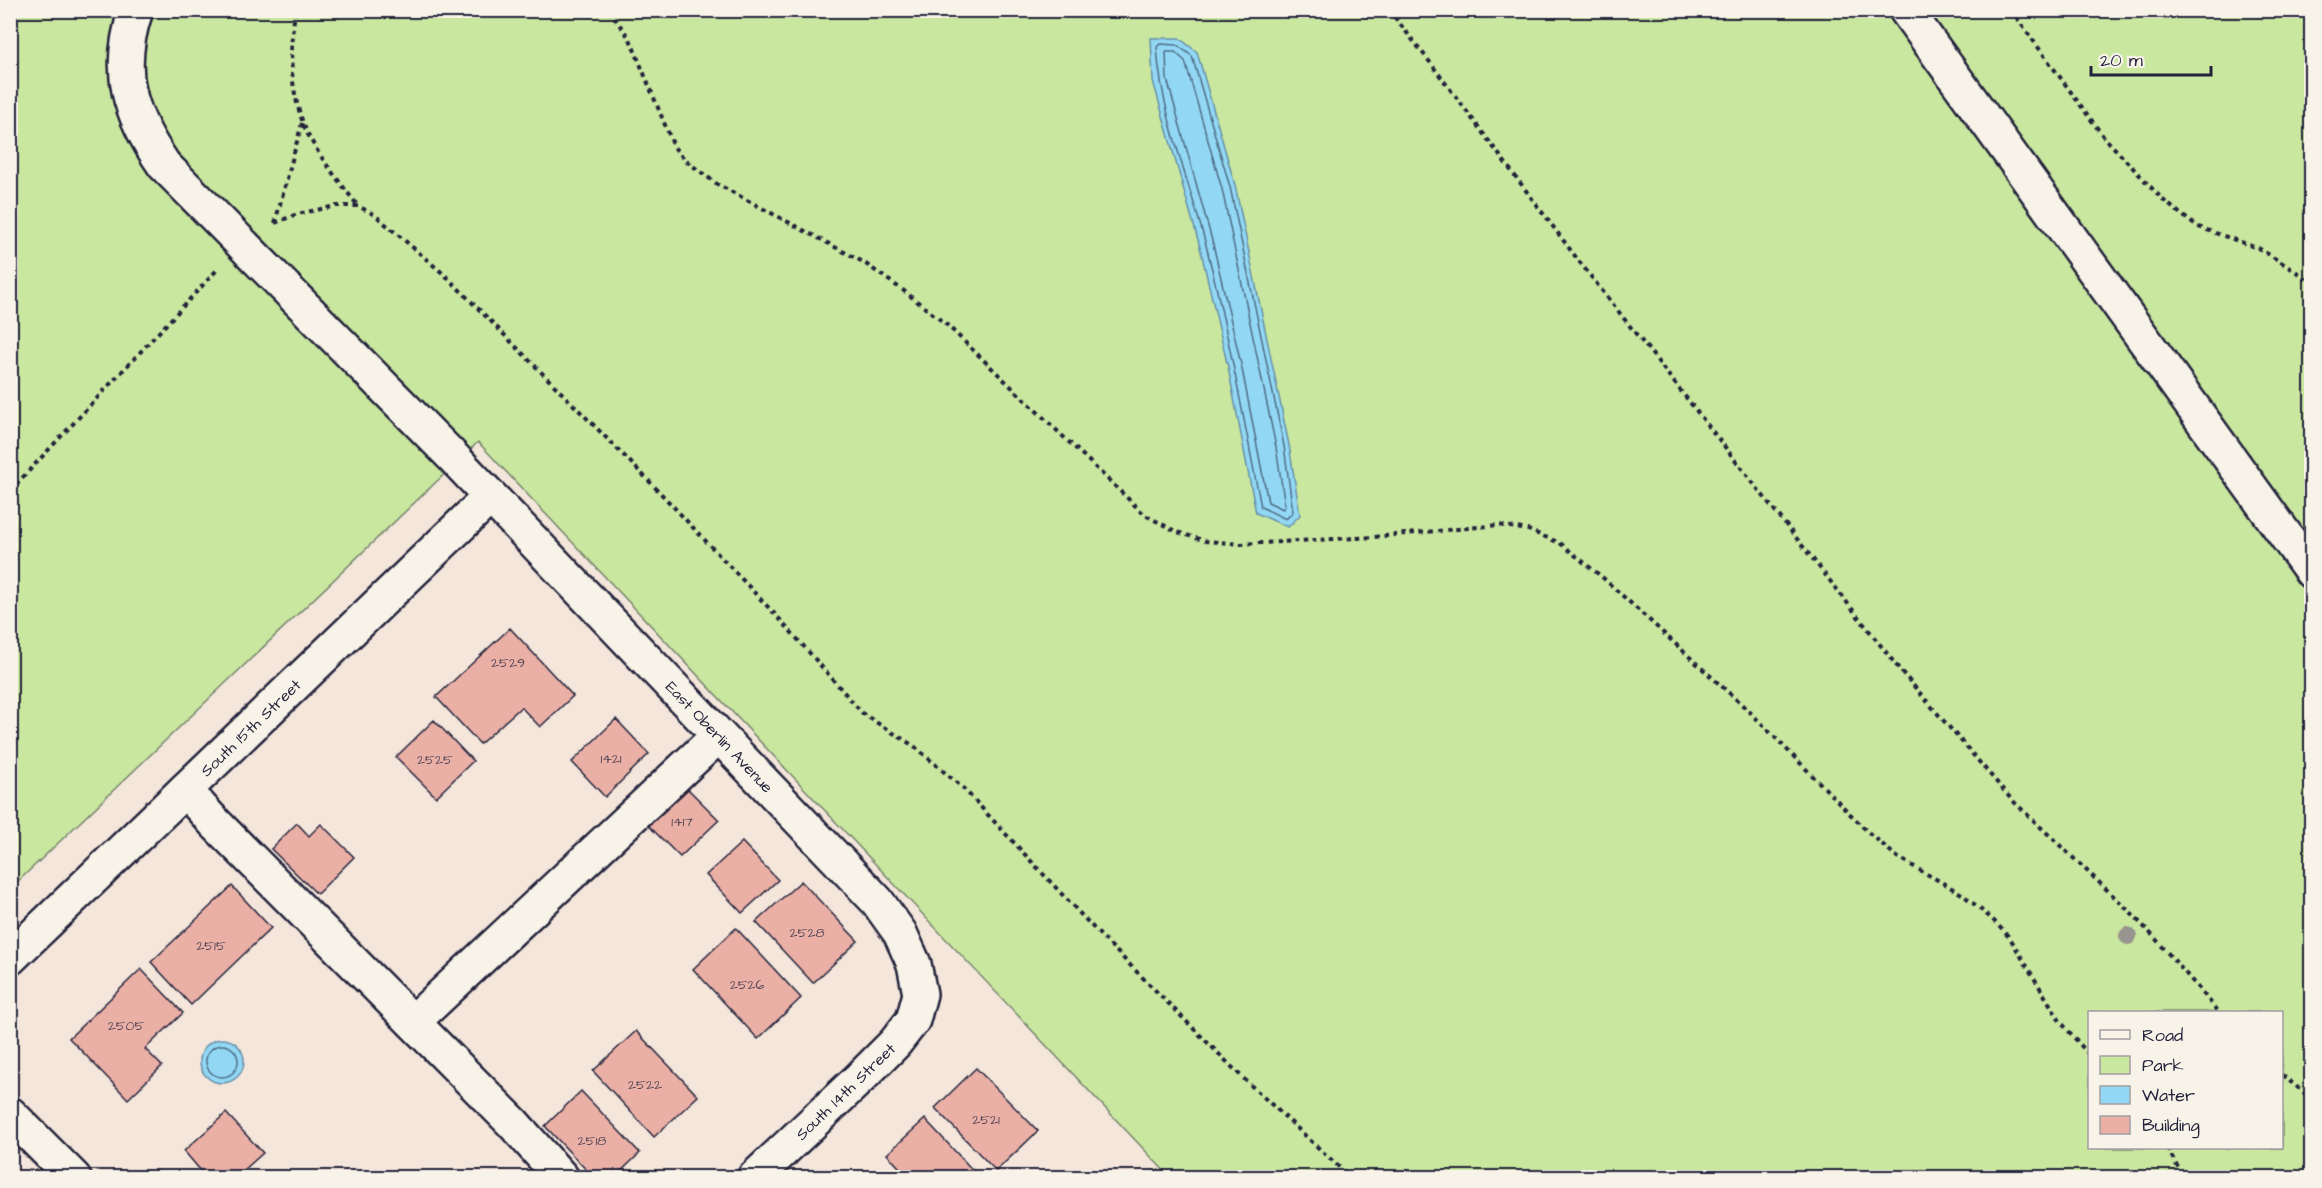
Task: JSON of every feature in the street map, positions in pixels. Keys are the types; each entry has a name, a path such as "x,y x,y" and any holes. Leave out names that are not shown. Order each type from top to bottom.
{"street":[{"name":"East Oberlin Avenue","path":"136,10 128,33 125,55 129,93 145,133 164,165 490,497 877,901 900,933 914,964 920,994"},
{"path":"1906,10 2312,572"},
{"name":"South 15th Street","path":"10,958 490,497"},
{"path":"413,1022 718,736"},
{"path":"185,790 513,1123 562,1178"},
{"name":"South 14th Street","path":"754,1178 895,1043 913,1020 920,994"},
{"path":"10,1114 74,1178"}],"path":[{"path":"296,10 290,47 295,94 302,122 324,160 358,206 375,215 446,276 651,483 786,626 863,714 914,746 963,788 1117,952 1243,1078 1350,1178"},
{"path":"609,10 630,39 674,147 685,160 717,184 863,262 904,291 947,325 1078,454 1145,515 1187,535 1206,541 1229,543 1374,537 1498,525 1528,530 1560,543 1602,577 1750,712 1867,831 1897,857 1962,894 1992,919 2010,938 2060,1021 2088,1054"},
{"path":"1389,10 1585,269 1900,670 2013,801 2123,905 2218,1011"},
{"path":"2011,10 2103,136 2163,200 2196,226 2260,249 2303,276 2312,286"},
{"path":"275,223 302,122"},
{"path":"266,227 297,214 336,206 358,206"},
{"path":"10,491 222,265"},
{"path":"2283,1076 2312,1099"},
{"path":"2168,1149 2184,1178"}],"green space":[{"path":"11,11 2311,11 2311,1177 1170,1177 478,442 11,888"}],"water":[{"path":"1151,38 1179,38 1197,52 1235,185 1289,445 1300,515 1288,527 1256,513 1228,367 1200,247 1153,81"},
{"path":"222,1039 238,1045 244,1061 238,1077 222,1083 206,1077 200,1061 206,1045"}],"building":[{"path":"510,628 573,696 540,727 521,707 480,744 436,697"},
{"path":"616,719 649,754 605,797 572,762"},
{"path":"434,720 473,761 436,797 396,757"},
{"path":"684,785 719,820 680,857 645,822"},
{"path":"297,823 309,836 321,824 354,857 317,894 271,849"},
{"path":"742,842 778,880 742,913 706,875"},
{"path":"801,881 858,941 813,983 756,922"},
{"path":"232,886 271,928 191,1005 151,962"},
{"path":"736,928 801,998 758,1039 693,969"},
{"path":"141,969 183,1013 145,1049 162,1066 128,1099 69,1038"},
{"path":"636,1031 698,1096 654,1137 593,1071"},
{"path":"976,1068 1038,1131 996,1171 935,1108"},
{"path":"581,1091 640,1153 614,1178 594,1178 545,1126"},
{"path":"226,1113 263,1153 235,1178 223,1178 217,1171 207,1178 184,1151"},
{"path":"925,1119 980,1178 909,1178 887,1154"}]}
